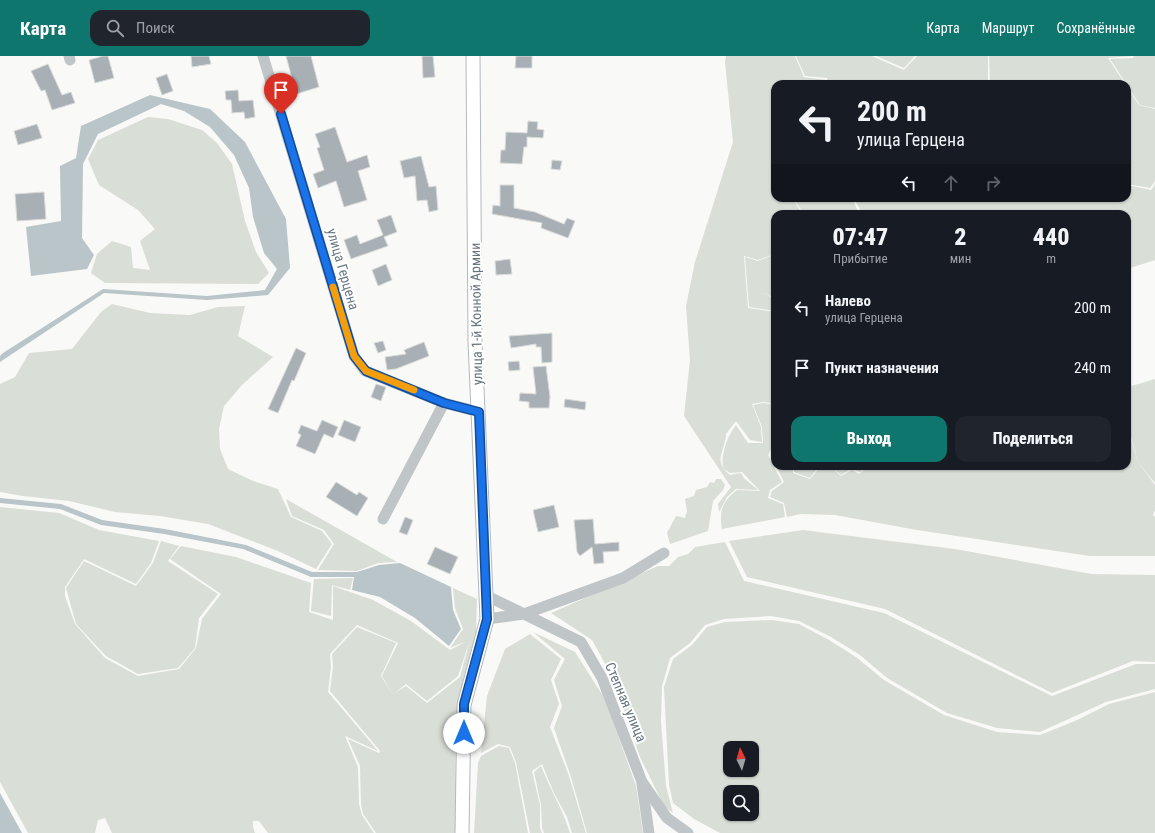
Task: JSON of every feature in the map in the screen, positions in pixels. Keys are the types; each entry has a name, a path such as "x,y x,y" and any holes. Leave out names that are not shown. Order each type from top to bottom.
{"main road":[{"name":"улица 1-й Конной Армии","path":"462,833 464,704 487,619 475,342 474,56"}],"street":[{"name":"улица Герцена","path":"262,56 354,356 366,371 444,403 479,412"},
{"path":"383,519 444,403"},
{"path":"487,619 524,614 623,578 664,554"},
{"name":"Степная улица","path":"487,596 581,642 602,678 642,782 668,818 688,833"},
{"path":"642,782 649,833"}],"shaded area":[{"path":"726,56 795,56 804,77 826,80 771,80 771,202 795,202 800,210 771,210 771,255 758,260 744,256 748,308 771,311 771,403 763,402 752,404 761,427 762,442 750,440 736,421 726,434 721,456 722,465 730,475 741,473 744,478 758,490 736,489 727,497 719,512 718,504 731,487 684,416 690,360 686,306 695,262 733,142 725,62"},
{"path":"796,56 872,56 904,70 917,56 988,56 988,80 827,80 827,78 805,76"},
{"path":"876,56 915,56 904,68"},
{"path":"989,56 1133,56 1108,58 1122,80 990,80"},
{"path":"1134,56 1155,56 1155,108 1140,105 1131,91 1131,80 1124,80 1110,59 1133,58"},
{"path":"1131,93 1139,105 1155,109 1155,181 1150,188 1131,185"},
{"path":"150,95 210,109 245,142 286,219 290,268 268,295 207,300 104,293 0,362 0,356 3,353 103,289 207,296 265,290 277,269 264,253 253,217 249,188 234,155 210,127 184,111 161,104 98,134 83,164 82,238 94,255 87,269 31,276 26,227 61,221 60,166 76,158 81,126"},
{"path":"148,117 168,119 202,130 217,143 232,164 245,221 256,252 269,273 258,284 105,283 91,273 97,254 112,241 131,247 133,268 150,270 140,241 155,229 138,210 99,185 88,159 98,140"},
{"path":"1155,184 1155,260 1131,268 1131,210 860,210 856,202 1131,202 1131,186 1151,190"},
{"path":"796,202 810,202 810,210 801,210"},
{"path":"810,202 854,202 857,210 810,210"},
{"path":"771,256 771,297 763,292 771,297 771,310 749,307 745,257 758,261"},
{"path":"112,304 150,313 190,315 218,307 245,306 238,336 273,357 242,385 224,406 219,429 220,449 228,469 253,481 278,489 291,517 322,531 332,544 316,569 278,551 208,524 160,516 115,512 69,501 0,492 0,384 15,377 29,353 72,349 101,312"},
{"path":"1155,379 1155,483 1138,462 1131,437 1131,386"},
{"path":"763,403 771,404 771,449 768,455 771,461 771,470 776,470 782,482 770,490 768,498 783,504 785,517 722,529 721,511 732,494 737,490 760,491 742,472 730,473 723,468 723,457 727,440 736,425 748,443 763,443 762,427 753,405"},
{"path":"1131,439 1138,462 1155,485 1155,510 1153,515 1155,517 1155,556 1090,556 917,530 835,515 801,514 787,517 784,503 770,497 772,491 784,482 778,470 793,470 793,473 810,479 818,470 834,470 841,476 852,470 859,474 864,470 1131,470"},
{"path":"794,470 816,470 810,478 794,472"},
{"path":"835,470 849,470 841,475"},
{"path":"716,479 721,479 725,485 723,490 713,501 708,531 670,544 667,533 676,516 685,518 687,511 685,499 694,496 696,490 707,487 710,482 714,483"},
{"path":"0,498 61,504 102,520 165,529 246,545 312,572 357,572 379,565 400,563 451,587 453,610 461,629 449,646 415,618 380,597 352,590 354,577 311,577 243,549 164,534 101,525 60,509 0,503"},
{"path":"286,499 397,562 378,563 357,571 318,570 334,544 324,530 292,516"},
{"path":"0,507 59,513 99,530 159,541 151,563 136,584 84,559 65,587 65,596 75,624 105,658 138,676 179,669 196,648 202,619 221,594 170,559 181,546 236,557 311,583 309,612 333,620 333,586 373,600 411,621 450,650 467,641 450,648 463,629 455,608 453,588 477,599 476,633 464,675 455,725 455,833 376,833 363,814 361,804 360,766 348,739 379,753 380,751 330,691 333,667 332,654 357,627 396,643 381,676 393,695 382,676 398,643 357,625 330,654 331,667 328,692 378,751 345,736 358,767 359,804 362,815 374,833 268,833 259,821 253,821 255,833 112,833 105,818 98,820 95,833 28,833 0,782","holes":["470,640 460,677 427,703 406,686 395,693 406,684 427,701 458,676"]},
{"path":"803,530 955,549 1091,574 1155,575 1155,662 1133,661 1052,693 885,609 747,577 729,541"},
{"path":"161,541 179,546 168,561 218,594 199,618 195,648 178,668 138,674 106,656 76,624 66,588 84,561 136,586 153,563"},
{"path":"725,542 744,581 884,613 1052,696 1136,664 1155,664 1155,689 1106,702 1040,732 997,728 947,713 887,678 860,655 831,637 799,621 771,616 724,619 705,625 690,643 670,658 662,686 661,721 666,786 673,813 664,806 640,757 614,680 592,640 551,613 658,566 669,566 678,557 688,554 695,547"},
{"path":"353,578 350,590 332,585 331,616 311,611 314,579"},
{"path":"771,620 799,624 829,640 856,657 884,680 944,715 997,732 1040,735 1075,721 1109,704 1155,692 1155,833 720,833 694,819 673,803 669,785 664,687 673,659 692,645 707,627 725,622"},
{"path":"533,632 575,652 605,699 636,786 643,833 587,833 571,777 554,728 562,706 554,680 565,659"},
{"path":"530,634 561,659 551,680 559,704 550,727 569,776 586,833 572,833 567,817 554,793 542,764 532,771 540,805 540,828 542,833 530,833 516,762 510,747 498,744 481,753 487,696 505,649"},
{"path":"499,746 509,748 515,763 528,833 474,833 478,763 481,756"},
{"path":"541,766 564,816 570,833 544,833 542,828 541,805 534,772"},
{"path":"0,793 22,833 0,833"}],"building":[{"path":"108,56 114,78 95,83 89,60"},
{"path":"191,56 209,56 211,64 192,67"},
{"path":"286,56 311,56 319,87 296,94"},
{"path":"422,56 433,56 435,77 423,78"},
{"path":"516,56 532,56 532,68 515,68"},
{"path":"48,64 62,95 71,92 75,103 52,110 45,90 41,91 31,71"},
{"path":"167,74 173,91 162,95 156,78"},
{"path":"238,90 239,101 253,100 255,117 245,119 244,112 232,113 231,100 226,100 225,91"},
{"path":"528,121 538,122 537,129 544,130 543,138 527,137 527,147 524,147 522,164 500,163 501,150 505,150 506,132 527,133"},
{"path":"37,124 42,138 18,145 14,131"},
{"path":"335,127 347,162 367,155 370,167 358,171 367,200 344,207 336,181 318,188 313,174 324,170 317,148 320,147 315,134"},
{"path":"421,156 429,187 436,186 438,210 429,212 427,200 417,201 415,176 404,178 400,161"},
{"path":"552,160 562,161 560,170 551,169"},
{"path":"500,185 514,185 514,208 535,212 564,224 567,218 575,221 568,238 541,228 542,223 492,214 493,205 500,206"},
{"path":"44,192 46,219 17,221 15,194"},
{"path":"391,215 397,232 384,237 388,246 351,259 344,240 357,235 360,244 383,235 377,220"},
{"path":"510,259 512,274 496,275 495,261"},
{"path":"386,264 392,280 378,286 372,270"},
{"path":"552,333 552,362 542,363 541,347 536,347 536,344 511,348 509,336"},
{"path":"383,341 386,350 378,353 374,343"},
{"path":"424,342 429,356 396,369 387,370 385,357 406,354 404,350"},
{"path":"296,348 306,353 294,381 292,380 278,413 268,409"},
{"path":"519,361 520,370 509,371 508,362"},
{"path":"546,366 550,397 549,408 529,408 529,402 519,401 520,393 536,394 533,367"},
{"path":"376,384 386,387 381,401 371,397"},
{"path":"565,399 586,402 585,410 564,407"},
{"path":"322,420 338,427 333,438 324,434 315,454 296,446 301,435 298,433 301,425 317,431"},
{"path":"344,420 361,427 355,442 338,435"},
{"path":"336,482 357,495 359,492 368,498 357,516 326,497"},
{"path":"554,505 559,527 538,532 533,510"},
{"path":"405,517 413,520 407,535 399,532"},
{"path":"593,519 595,544 619,542 619,551 603,552 604,563 594,564 592,547 580,556 577,552 574,520"},
{"path":"435,547 458,557 450,574 427,564"}],"slow traffic":[{"path":"333,287 354,356 366,371 414,390"}],"route":[{"path":"281,114 354,356 366,371 444,403 479,412 487,619 464,704 464,733"}]}
